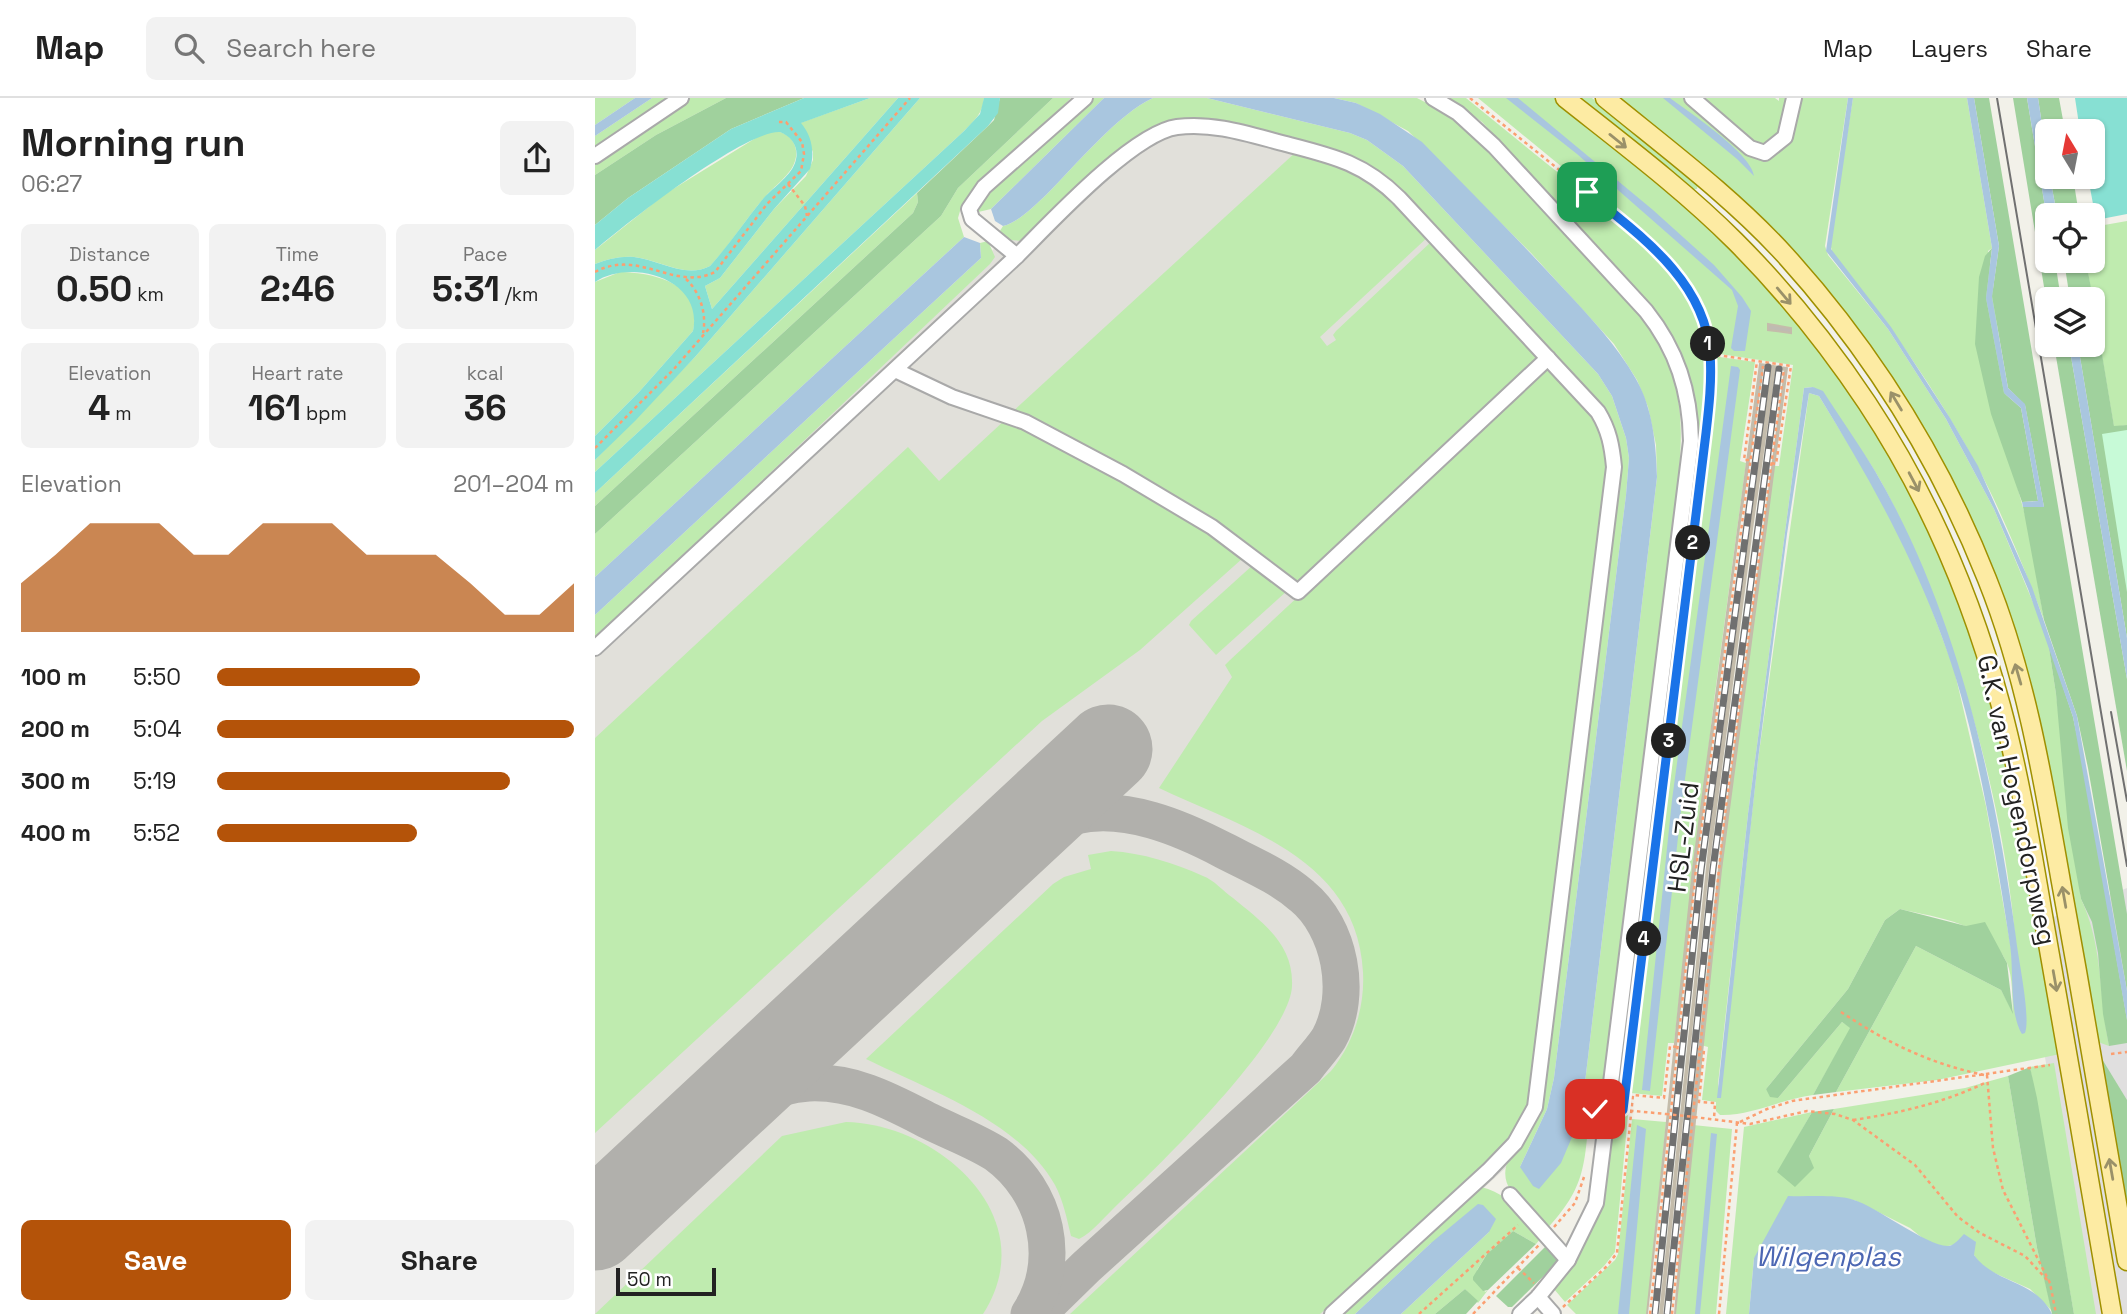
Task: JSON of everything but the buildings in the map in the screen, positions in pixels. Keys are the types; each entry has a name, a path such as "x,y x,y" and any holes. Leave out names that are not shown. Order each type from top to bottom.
{"main road":[{"name":"G.K. van Hogendorpweg","path":"1565,98 1667,180 1725,232 1788,300 1866,401 1913,479 1938,530 1981,638 2005,722 2037,884 2112,1314"},
{"name":"G.K. van Hogendorpweg","path":"1605,98 1719,191 1802,275 1844,325 1887,386 1936,467 1961,517 2005,629 2027,702 2127,1261"}],"street":[{"path":"595,156 681,98"},
{"path":"1017,256 972,219 969,209 984,187 1085,98"},
{"path":"1433,98 1458,113 1494,146 1663,332 1687,391 1691,441 1616,1109 1595,1203 1568,1260 1538,1297 1520,1314"},
{"path":"1692,98 1750,148 1765,153 1785,137 1794,98"},
{"path":"595,648 1017,256 1100,174 1149,138 1174,127 1216,126 1342,158 1381,180 1598,412 1607,427 1614,467 1535,1107 1515,1143 1488,1171 1332,1314"},
{"path":"895,370 952,397 1025,422 1122,474 1212,527 1298,592 1548,358"},
{"path":"1510,1195 1568,1260"},
{"path":"1538,1297 1554,1314"}],"path":[{"path":"595,448 664,379 911,98"},
{"path":"1471,98 1655,247 1682,281 1697,308 1710,354 1705,447"},
{"path":"595,272 619,264 634,264 686,279 703,278 715,272 768,204 801,171 804,154 797,134 786,122 776,122"},
{"path":"787,184 805,205 807,216"},
{"path":"686,279 698,293 703,309 702,336"},
{"path":"1710,354 1791,366 1776,464 1770,463"},
{"path":"1749,460 1744,460 1757,360"},
{"name":"HSL-Zuid","path":"1650,1314 1677,1047 1717,701 1763,366"},
{"name":"HSL-Zuid","path":"1672,1314 1698,1049 1737,716 1784,369"},
{"path":"1647,916 1616,1109 1750,1124 1807,1111 1835,1114 1853,1120 1915,1165 1958,1217 1980,1233 2025,1256 2050,1283"},
{"path":"1841,1012 1876,1035 1920,1058 1987,1075"},
{"path":"1554,1314 1606,1267 1616,1253 1633,1095 1664,1098 1670,1046 1677,1047"},
{"path":"1698,1049 1704,1050 1699,1102 1715,1103 1714,1119"},
{"path":"2111,1054 2127,1052"},
{"path":"1737,1123 1792,1101 2050,1065"},
{"path":"1987,1075 1993,1148 2003,1190 2050,1283 2056,1314"},
{"path":"1853,1120 1909,1111 1954,1098 1988,1082"},
{"path":"1719,1314 1737,1123"},
{"path":"1473,1314 1575,1203 1587,1168"},
{"path":"1419,1314 1507,1233 1529,1217"},
{"path":"1518,1268 1535,1284 1538,1297"}],"shaded area":[{"path":"804,98 870,98 801,123 808,133 811,145 810,169 774,209 720,278 705,286 712,309 898,98 920,98 695,357 595,460 595,436 639,392 693,331 693,313 687,298 676,286 661,278 627,272 610,275 595,282 595,264 629,257 682,270 710,266 762,200 793,168 797,153 794,144 780,132 763,135 741,146 686,180 595,250 595,225 628,198 731,129"},
{"path":"984,98 1000,98 998,113 988,126 595,493 595,472 964,131 980,114"},
{"path":"2075,98 2127,98 2127,214 2105,218 2105,203 2093,203 2090,189 2105,189 2105,119 2078,119"},
{"path":"1148,106 1342,136 1609,404 1525,1150 1347,1314 595,1314 595,619"},
{"path":"2127,888 2127,1314 2089,1314 2023,929"}],"green space":[{"path":"595,98 635,98 595,125"},
{"path":"652,98 672,98 595,151 595,136"},
{"path":"688,98 726,98 656,135 595,175 595,161"},
{"path":"726,98 804,98 731,129 628,198 595,225 595,175 656,135"},
{"path":"870,98 898,98 712,309 705,286 720,278 774,209 806,176 813,160 813,152 800,123"},
{"path":"920,98 984,98 980,112 964,131 595,472 595,460 695,357"},
{"path":"1000,98 1053,98 958,188 941,216 595,534 595,506 913,213 918,202 917,193 994,120"},
{"path":"1053,98 1071,98 962,204 958,218 964,237 595,577 595,534 941,216 958,188"},
{"path":"1089,98 1104,98 991,209 974,213 984,198"},
{"path":"1153,98 1207,98 1350,133 1367,140 1403,166 1598,374 1612,396 1626,438 1629,458 1626,495 1554,1078 1547,1109 1520,1167 1581,1116 1657,477 1656,445 1648,407 1637,380 1614,344 1531,253 1408,131 1356,103 1334,98 1417,98 1454,117 1631,304 1659,345 1675,383 1681,424 1679,473 1601,1103 1590,1108 1584,1160 1576,1187 1546,1230 1515,1196 1505,1176 1506,1165 1512,1152 1524,1137 1615,435 1352,158 1167,126 1023,241 1010,240 998,234 1003,226 1021,217 1047,194 1126,115"},
{"path":"1449,98 1466,98 1646,245 1678,283 1690,304 1702,340 1705,380 1703,433 1620,1102 1617,1105 1698,443 1694,403 1678,350 1647,300 1482,122"},
{"path":"1478,98 1555,98 1661,184 1762,280 1820,350 1876,430 1917,501 1965,611 2000,727 2060,1054 1937,1080 1836,1092 1916,946 2001,990 2013,1012 2007,963 1988,939 1961,924 1900,909 1885,920 1848,989 1766,1089 1778,1098 1842,1022 1851,1028 1813,1095 1732,1115 1720,1115 1716,1111 1716,1102 1702,1100 1708,1047 1701,1045 1721,870 1773,466 1779,466 1793,365 1713,353 1705,322 1692,293 1663,250","holes":["1813,387 1869,462 1900,519 1933,598 1969,702 1996,810 2006,864 2018,973 2019,1028 2011,948 1986,806 1954,669 1900,534 1819,396 1809,393 1758,760 1720,1098 1718,1084 1748,814 1804,388"]},
{"path":"1579,98 1592,98 1698,183 1697,189 1691,190"},
{"path":"1617,98 1687,98 1765,158 1784,146 1798,98 1848,98 1825,246 1828,255 1888,329 1946,419 1994,509 2040,619 2048,642 2081,899 2097,953 2109,1046 2098,1042 2041,733 1960,499 1907,401 1835,300 1806,266 1716,178"},
{"path":"1698,98 1775,98 1779,101 1779,98 1790,98 1783,132 1766,146 1754,144"},
{"path":"1853,98 1967,98 1992,248 1988,251 2016,482 2028,526 2044,620 1986,483 1944,408 1872,303 1832,252 1830,242"},
{"path":"1974,98 1989,98 2127,914 2127,991 2077,716 2044,620 2023,507 2044,507 2025,405 2008,388 1992,296 1999,246"},
{"path":"2013,98 2027,98 2035,146 2035,189 2042,189 2044,203 2035,203 2035,232"},
{"path":"2038,98 2059,98 2063,119 2041,119"},
{"path":"774,131 785,134 795,145 793,166 757,206 710,266 682,270 629,257 595,264 595,250 665,194 759,136"},
{"path":"1297,151 1370,178 1429,236 1320,337 1327,346 1336,340 1333,335 1336,331 1432,241 1540,359 1295,583 1010,414"},
{"path":"2052,189 2075,189 2077,203 2055,203"},
{"path":"917,193 918,202 913,213 595,506 595,493"},
{"path":"2127,221 2127,425 2114,427 2102,357 2105,357 2105,287 2090,287 2088,273 2105,273 2105,225"},
{"path":"988,241 995,257 990,264 595,639 595,615 981,258 980,243"},
{"path":"1992,248 1986,298 2004,393 2021,408 2038,501 2022,502 1991,414 1975,344 1979,277 1985,256"},
{"path":"620,272 662,279 684,292 691,302 694,315 693,331 639,392 595,436 595,282"},
{"path":"2042,273 2057,273 2059,287 2044,287"},
{"path":"2066,273 2088,273 2091,287 2068,287"},
{"path":"1713,356 1755,362 1740,461 1746,463 1714,701 1674,1043 1668,1043 1662,1096 1631,1093 1628,1105 1711,434"},
{"path":"2056,357 2071,357 2127,679 2127,771"},
{"path":"2080,357 2102,357 2114,426 2127,425 2127,638"},
{"path":"1546,366 1598,425 1607,447 1608,483 1534,1078 1525,1121 1512,1140 1429,1219 1320,1314 1070,1314 1331,1071 1346,1049 1360,1012 1363,972 1356,933 1341,901 1319,875 1260,834 1159,788 1232,677 1225,665"},
{"path":"1006,419 1024,424 1205,528 1243,558 1140,650 1042,721 595,1133 595,738 908,447 939,481"},
{"path":"2127,430 2127,592 2102,434"},
{"path":"1254,564 1287,591 1216,655 1189,625"},
{"path":"2048,642 2073,717 2084,769 2127,1020 2127,1043 2109,1046 2103,1014 2098,953 2092,922 2081,899 2068,828 2056,694"},
{"path":"1111,851 1170,863 1215,883 1274,935 1288,958 1292,986 1286,1009 1247,1068 1191,1132 1094,1228 1079,1239 1071,1236 1063,1203 1055,1185 1039,1162 1019,1143 971,1110 866,1059 1053,884 1064,877 1091,869 1088,855"},
{"path":"1900,909 1966,926 1985,922 2007,963 2013,1014 2001,990 1916,946 1836,1092 1813,1095 1850,1028 1842,1022 1778,1098 1770,1097 1766,1089 1848,989 1885,920"},
{"path":"2102,1059 2127,1100 2127,1213"},
{"path":"2054,1063 2096,1314 2074,1314 2030,1067"},
{"path":"2030,1067 2074,1314 2052,1314 2037,1248 2008,1076"},
{"path":"2008,1076 2037,1248 2052,1311 2030,1289 1983,1268 1974,1255 1953,1245 1943,1247 1926,1241 1910,1228 1854,1200 1754,1258 1749,1314 1726,1314 1744,1127 1812,1112 1778,1172 1800,1180 1813,1168 1809,1156 1834,1109 1965,1088"},
{"path":"1834,1109 1809,1156 1814,1168 1795,1187 1777,1172 1812,1112"},
{"path":"1620,1113 1628,1115 1615,1252 1604,1266 1565,1302 1554,1289 1571,1267 1593,1228 1604,1190 1614,1118"},
{"path":"1632,1119 1666,1122 1647,1314 1576,1314 1567,1305 1615,1260 1618,1254"},
{"path":"846,1122 881,1127 915,1139 947,1158 973,1183 991,1212 1001,1244 999,1278 983,1314 595,1314 782,1136"},
{"path":"1693,1125 1732,1129 1716,1314 1675,1314"},
{"path":"1481,1187 1508,1200 1542,1237 1536,1244 1513,1231 1487,1254 1477,1270 1485,1292 1488,1290 1478,1303 1465,1289 1435,1314 1401,1314 1489,1232 1431,1243 1355,1314 1338,1314"},
{"path":"1513,1231 1536,1244 1488,1290 1483,1291 1473,1277 1487,1254"},
{"path":"1548,1244 1561,1259 1512,1307 1508,1307 1496,1296"},
{"path":"1465,1289 1478,1301 1466,1314 1435,1314"}],"water":[{"path":"635,98 652,98 595,136 595,125"},
{"path":"1104,98 1153,98 1126,115 1027,213 1003,226 995,221 991,209"},
{"path":"1207,98 1334,98 1356,103 1380,114 1422,142 1602,331 1636,379 1650,414 1657,477 1581,1116 1561,1163 1539,1189 1533,1186 1520,1167 1547,1109 1554,1078 1626,495 1629,458 1626,438 1612,396 1598,374 1403,166 1367,140 1350,133"},
{"path":"1506,98 1518,98 1653,210 1714,265 1751,311 1745,351 1734,351 1731,348 1738,306 1732,290 1577,154"},
{"path":"1663,98 1670,98 1732,145 1751,167 1754,176 1737,159"},
{"path":"1848,98 1853,98 1831,249 1891,327 1950,418 1978,466 2032,587 2077,716 2127,991 2127,1020 2073,717 2028,589 1994,509 1946,419 1888,329 1826,251"},
{"path":"1967,98 1974,98 1999,246 1992,297 2008,388 2025,404 2044,507 2023,507 2022,502 2038,501 2021,408 2004,393 1986,298 1992,248"},
{"path":"2027,98 2038,98 2041,119 2035,119 2035,146"},
{"path":"2042,189 2052,189 2055,203 2044,203"},
{"path":"964,237 980,243 981,258 595,615 595,577"},
{"path":"2071,357 2080,357 2127,638 2127,679"},
{"path":"1731,366 1740,370 1682,801 1650,1091 1642,1090 1672,800"},
{"path":"1813,387 1823,391 1875,471 1903,524 1950,638 1984,758 1997,818 2023,987 2025,1033 2022,1034 2015,1015 2010,945 1984,793 1961,695 1946,649 1911,563 1868,479 1819,396 1809,393 1787,534 1758,760 1721,1098 1717,1098 1748,814 1804,388"},
{"path":"1637,1125 1646,1129 1629,1314 1618,1314"},
{"path":"1711,1133 1717,1134 1700,1314 1695,1314"},
{"name":"Wilgenplas","path":"1788,1196 1830,1196 1854,1200 1944,1246 1952,1245 1964,1234 1976,1242 1974,1255 1983,1264 2036,1295 2052,1314 1749,1314 1754,1258"},
{"path":"1478,1204 1483,1205 1496,1219 1489,1232 1401,1314 1355,1314 1431,1243"}],"taxiway":[{"path":"985,863 1039,829 1075,816 1113,813 1152,820 1207,842 1284,882 1315,909 1326,925 1339,962 1340,1002 1336,1021 1329,1038 1306,1068 1086,1267 1038,1314"},
{"path":"686,1141 760,1096 792,1085 825,1083 871,1094 980,1145 996,1154 1013,1169 1038,1207 1047,1250 1045,1272 1029,1314"}],"runway":[{"path":"595,1226 1108,749"}],"tram line":[{"path":"1997,98 2127,866"},
{"path":"2111,712 2127,801"}],"railway":[{"path":"1655,1314 1701,870 1768,367"},
{"path":"1667,1314 1713,869 1779,369"}],"route":[{"path":"1587,192 1655,247 1669,262 1697,308 1710,349 1709,409 1623,1110 1598,1107 1595,1109"}]}
